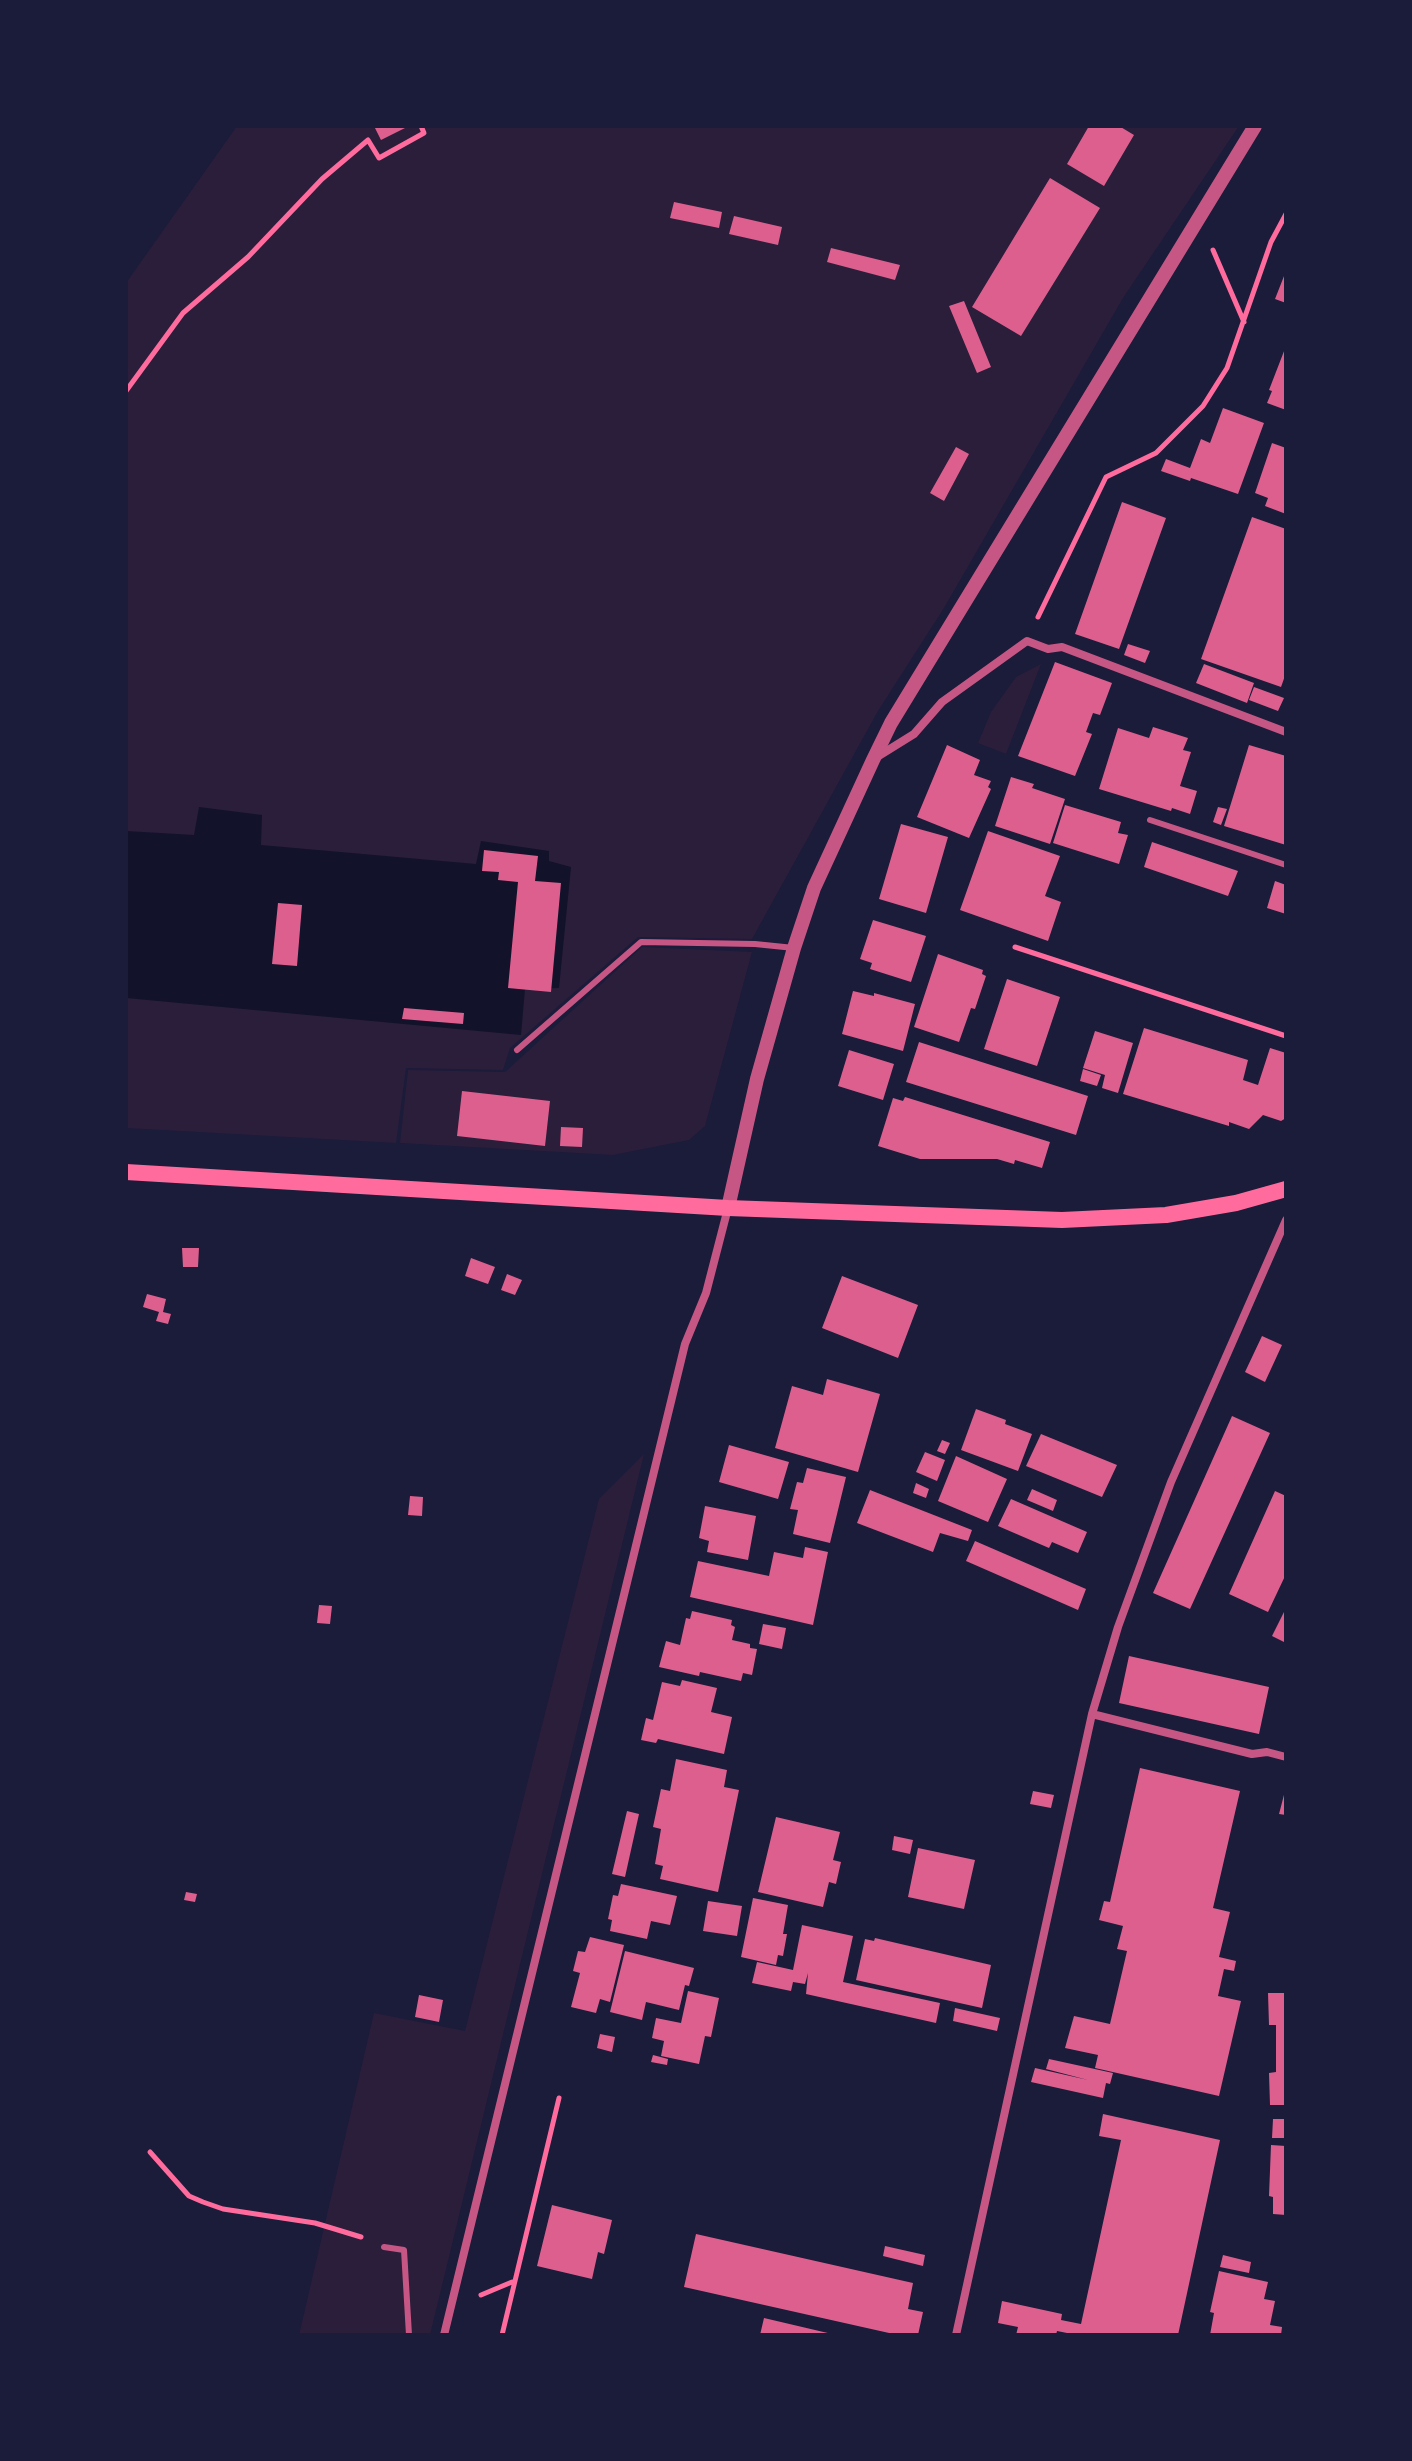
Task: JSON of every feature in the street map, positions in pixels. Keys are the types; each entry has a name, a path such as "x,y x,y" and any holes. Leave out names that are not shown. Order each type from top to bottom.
{"main road":[{"path":"126,1172 728,1208 1062,1220 1166,1215 1258,1198 1286,1189"}],"street":[{"path":"444,2335 685,1344 706,1293 757,1079 814,888 899,711 1255,126"},
{"path":"873,760 914,734 942,702 1027,641 1048,649 1062,647 1286,732"},
{"path":"956,2335 1092,1714 1118,1627 1171,1482 1286,1220"},
{"path":"1276,1244 1286,1248"},
{"path":"1092,1714 1252,1754 1267,1752 1286,1757"}],"lane":[{"path":"1150,820 1286,865"},
{"path":"517,1050 641,942 755,944 794,948"},
{"path":"384,2247 404,2250 409,2335"}],"path":[{"path":"126,391 183,313 248,257 322,179 368,140 379,158 424,133 421,126"},
{"path":"1202,211 1206,235 1244,323"},
{"path":"1027,641 1106,477 1156,453 1203,406 1227,368 1271,242 1286,214"},
{"path":"1015,947 1286,1036"},
{"path":"502,2335 559,2098"},
{"path":"150,2152 189,2196 203,2202 223,2209 336,2228 384,2247"}],"shaded area":[{"path":"237,126 1239,126 1123,298 944,608 878,711 752,939 638,937 510,1048 503,1070 406,1068 396,1143 126,1128 126,283"},
{"path":"1041,664 1006,754 978,743 991,712 1016,677"},
{"path":"199,807 262,815 261,845 476,864 481,841 549,851 549,861 571,867 559,988 525,989 521,1035 126,998 126,831 194,835"},
{"path":"642,947 752,952 705,1126 689,1140 613,1155 400,1143 408,1070 505,1072"},
{"path":"644,1454 430,2335 299,2335 374,2013 465,2031 599,1499"}],"building":[{"path":"374,126 409,126 381,140"},
{"path":"1089,126 1119,126 1134,135 1104,186 1067,164"},
{"path":"1050,178 1100,208 1021,336 972,307"},
{"path":"674,202 722,212 719,228 670,218"},
{"path":"734,216 782,227 778,245 729,234"},
{"path":"831,248 900,265 895,280 827,262"},
{"path":"1286,271 1286,303 1275,299"},
{"path":"964,301 991,367 977,373 949,306"},
{"path":"1286,346 1286,410 1267,403"},
{"path":"1223,408 1264,423 1238,494 1161,471 1166,459 1190,468 1201,439 1210,443"},
{"path":"1272,443 1286,448 1286,514 1265,506 1268,498 1255,493"},
{"path":"956,447 969,454 944,501 930,493"},
{"path":"1122,502 1166,518 1119,649 1075,634"},
{"path":"1252,517 1286,529 1286,673 1281,687 1201,659"},
{"path":"1128,644 1150,651 1145,663 1124,655"},
{"path":"1055,662 1112,683 1100,715 1093,713 1086,732 1092,734 1075,776 1018,756"},
{"path":"1204,664 1254,683 1247,703 1196,683"},
{"path":"1254,687 1284,698 1278,711 1249,700"},
{"path":"1153,727 1188,738 1183,750 1191,752 1180,786 1197,791 1190,814 1099,789 1118,728 1149,738"},
{"path":"947,745 980,760 974,775 991,781 988,787 991,789 969,838 917,817"},
{"path":"1249,745 1286,756 1286,845 1224,826"},
{"path":"1011,777 1065,799 1050,844 995,826"},
{"path":"1065,805 1121,822 1118,833 1128,835 1119,864 1053,843"},
{"path":"1218,807 1227,809 1221,825 1213,822"},
{"path":"901,824 948,837 926,913 879,899"},
{"path":"988,831 1060,856 1045,896 1061,902 1048,941 960,910"},
{"path":"1152,842 1238,871 1228,896 1144,867"},
{"path":"484,850 538,856 535,881 561,883 551,992 508,988 518,882 498,880 499,872 482,871"},
{"path":"1275,881 1286,885 1286,914 1267,908"},
{"path":"278,903 302,905 297,966 272,964"},
{"path":"873,920 926,936 911,982 870,969 872,963 860,959"},
{"path":"938,954 983,970 982,974 986,976 959,1042 914,1027"},
{"path":"1007,979 1060,997 1037,1066 984,1049"},
{"path":"853,991 915,1004 903,1051 842,1034"},
{"path":"404,1008 464,1013 463,1024 402,1019"},
{"path":"1144,1028 1248,1060 1243,1080 1258,1085 1270,1048 1286,1053 1286,1118 1281,1121 1263,1115 1249,1129 1229,1122 1229,1126 1123,1094"},
{"path":"1095,1031 1133,1043 1118,1093 1102,1088 1105,1075 1083,1068"},
{"path":"919,1042 1088,1096 1076,1135 906,1082"},
{"path":"849,1050 894,1064 883,1100 838,1086"},
{"path":"1083,1069 1101,1075 1097,1086 1080,1081"},
{"path":"462,1091 550,1101 545,1146 457,1136"},
{"path":"905,1097 1050,1142 1042,1168 1015,1160 1014,1164 997,1159 920,1159 878,1146 893,1098 903,1101"},
{"path":"561,1127 583,1128 582,1147 560,1146"},
{"path":"182,1248 199,1248 198,1267 183,1267"},
{"path":"471,1258 495,1267 488,1284 465,1276"},
{"path":"507,1274 522,1280 515,1295 501,1290"},
{"path":"842,1276 918,1305 898,1358 822,1328"},
{"path":"147,1294 166,1299 163,1312 171,1314 168,1324 156,1321 159,1312 143,1307"},
{"path":"1262,1336 1282,1345 1265,1382 1245,1372"},
{"path":"827,1379 880,1394 858,1472 775,1448 792,1386 823,1395"},
{"path":"976,1409 1032,1434 1018,1471 961,1450"},
{"path":"1232,1416 1270,1433 1190,1609 1153,1593"},
{"path":"1041,1434 1117,1465 1102,1497 1026,1466"},
{"path":"942,1440 950,1443 945,1454 937,1451"},
{"path":"729,1445 789,1462 778,1499 719,1482"},
{"path":"925,1452 945,1460 937,1481 916,1472"},
{"path":"956,1456 1007,1479 988,1522 938,1501"},
{"path":"807,1468 846,1477 830,1543 793,1534 798,1510 790,1509 797,1482 803,1483"},
{"path":"916,1483 929,1489 926,1498 913,1493"},
{"path":"1032,1489 1057,1500 1053,1511 1027,1500"},
{"path":"870,1490 972,1530 968,1541 940,1533 933,1552 857,1523"},
{"path":"1275,1491 1286,1496 1286,1574 1268,1612 1229,1594"},
{"path":"410,1496 423,1497 422,1516 408,1515"},
{"path":"1011,1499 1087,1532 1078,1553 1052,1542 1049,1548 998,1526"},
{"path":"705,1506 756,1516 748,1560 707,1552 709,1541 699,1538"},
{"path":"975,1541 1086,1589 1078,1610 966,1561"},
{"path":"805,1547 828,1552 813,1625 690,1597 698,1561 769,1576 774,1552 803,1558"},
{"path":"319,1605 332,1606 330,1624 317,1623"},
{"path":"1286,1608 1286,1643 1272,1636"},
{"path":"692,1611 732,1620 731,1625 735,1627 732,1640 757,1649 752,1675 743,1673 741,1681 659,1667 666,1641 680,1645 686,1618 690,1619"},
{"path":"763,1624 786,1628 782,1649 759,1644"},
{"path":"1129,1656 1269,1687 1259,1734 1119,1703"},
{"path":"682,1680 717,1688 711,1712 732,1717 724,1754 658,1739 656,1743 641,1740 646,1718 653,1720 662,1682 680,1686"},
{"path":"676,1759 727,1770 724,1787 739,1790 718,1892 660,1879 663,1866 655,1864 661,1829 653,1827 661,1789 670,1791"},
{"path":"1140,1768 1240,1791 1213,1908 1230,1912 1219,1957 1236,1961 1234,1971 1224,1969 1218,1996 1241,2001 1219,2096 1095,2068 1098,2055 1065,2048 1074,2016 1110,2024 1127,1951 1117,1949 1123,1926 1099,1920 1104,1901 1110,1902"},
{"path":"1033,1791 1054,1795 1051,1808 1030,1804"},
{"path":"1286,1791 1286,1815 1279,1814"},
{"path":"627,1811 639,1814 625,1877 612,1874"},
{"path":"776,1817 840,1832 833,1860 841,1862 836,1884 829,1882 823,1907 758,1892"},
{"path":"894,1836 913,1840 910,1854 892,1850"},
{"path":"918,1848 975,1860 964,1909 908,1897"},
{"path":"621,1884 677,1896 670,1925 651,1921 647,1939 610,1931 612,1920 608,1919 613,1895 618,1896"},
{"path":"186,1892 197,1894 195,1902 184,1900"},
{"path":"753,1898 788,1905 783,1956 778,1955 776,1965 741,1957"},
{"path":"708,1901 742,1906 737,1936 703,1931"},
{"path":"802,1925 853,1936 843,1982 940,2003 936,2023 806,1994 808,1973 805,1984 793,1982 791,1991 752,1983 757,1962 793,1970"},
{"path":"590,1937 624,1945 610,2002 600,1999 596,2013 571,2007 580,1973 573,1971 578,1951 585,1952"},
{"path":"875,1938 991,1965 982,2008 856,1980 865,1939 874,1941"},
{"path":"625,1951 694,1968 689,1986 685,1985 679,2010 646,2002 642,2020 610,2012"},
{"path":"688,1991 719,1998 711,2037 705,2036 699,2064 661,2056 664,2041 652,2038 656,2018 681,2023"},
{"path":"1268,1993 1286,1993 1286,2105 1270,2105 1269,2073 1276,2072 1276,2025 1269,2025"},
{"path":"419,1995 443,2000 439,2022 415,2017"},
{"path":"955,2008 1000,2018 997,2031 953,2021"},
{"path":"600,2034 615,2037 612,2052 597,2048"},
{"path":"653,2055 668,2059 667,2065 651,2062"},
{"path":"1049,2059 1113,2073 1110,2084 1106,2083 1103,2098 1031,2082 1035,2068 1088,2080 1046,2069"},
{"path":"1103,2114 1220,2140 1178,2335 1077,2335 1057,2331 1056,2335 1016,2335 1018,2327 998,2323 1002,2301 1062,2314 1061,2320 1081,2324 1121,2140 1099,2136"},
{"path":"1273,2119 1285,2119 1285,2138 1272,2138"},
{"path":"1271,2145 1286,2146 1286,2215 1273,2214 1273,2197 1269,2196"},
{"path":"552,2205 612,2220 604,2254 598,2252 592,2279 537,2266"},
{"path":"696,2234 913,2283 908,2309 923,2312 918,2335 898,2335 684,2287"},
{"path":"885,2246 925,2255 923,2266 883,2256"},
{"path":"1223,2255 1251,2262 1249,2273 1220,2267"},
{"path":"1219,2271 1268,2282 1264,2299 1275,2301 1270,2325 1282,2327 1281,2335 1210,2335 1214,2313 1210,2312"},
{"path":"764,2318 832,2334 832,2335 760,2335"}]}
